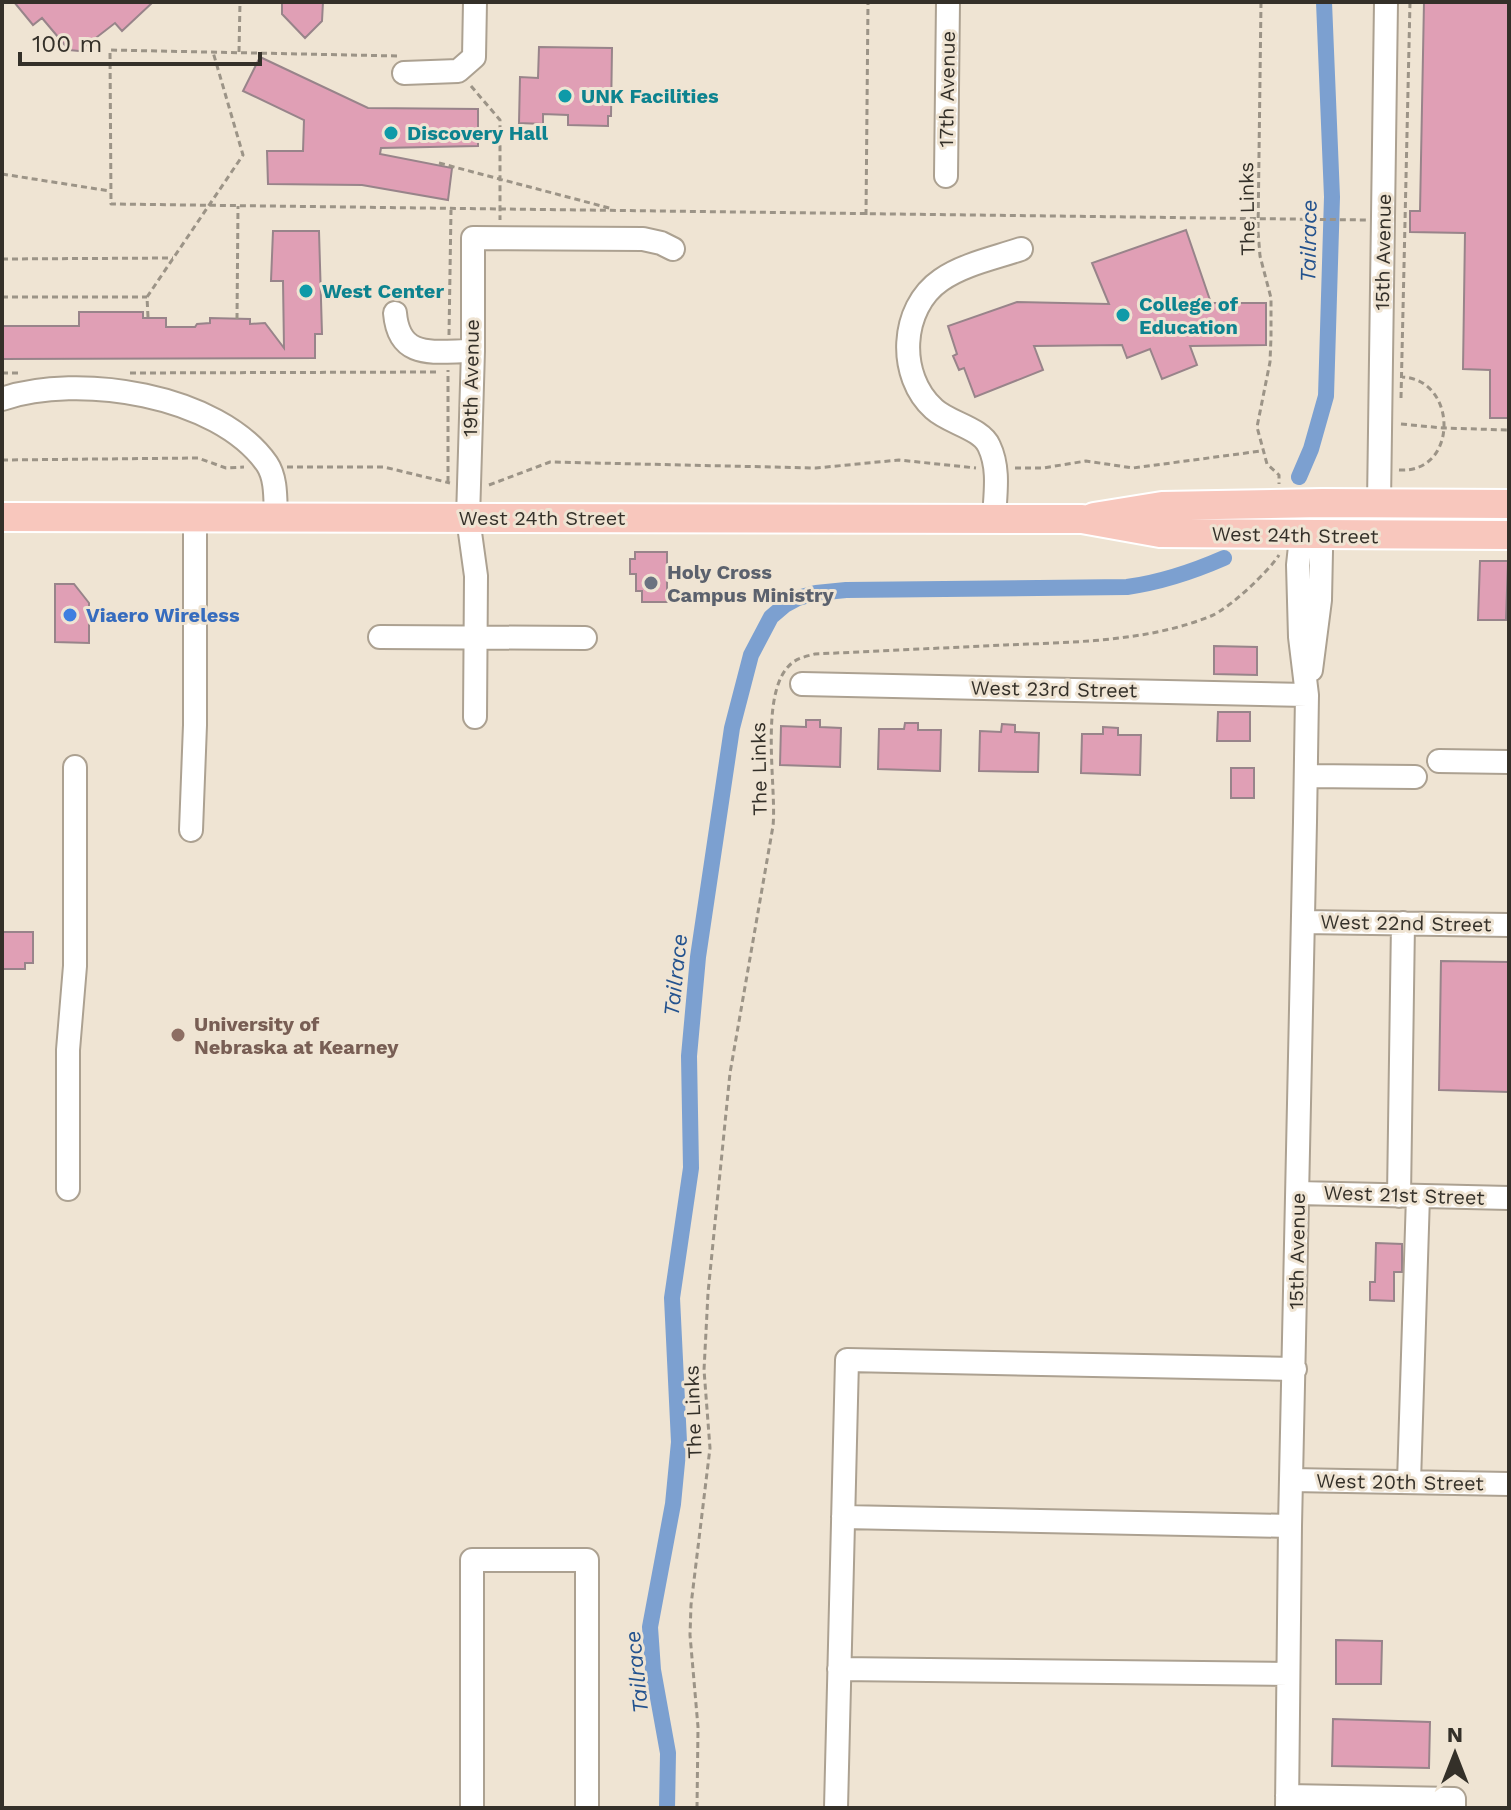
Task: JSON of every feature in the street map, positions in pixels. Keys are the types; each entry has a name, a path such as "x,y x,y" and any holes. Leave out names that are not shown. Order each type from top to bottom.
{"main road":[{"name":"West 24th Street","path":"2,517 1082,519 1162,506 1509,504"},
{"name":"West 24th Street","path":"1082,519 1160,533 1509,535"}],"street":[{"path":"402,64 466,64 475,2"},
{"name":"17th Avenue","path":"946,176 948,2"},
{"name":"15th Avenue","path":"1379,503 1386,2"},
{"name":"19th Avenue","path":"475,717 476,576 468,518 458,485 472,362 473,238 501,238"},
{"path":"501,238 643,239 673,249"},
{"path":"994,519 996,467 988,443 948,420 932,407 919,390 911,370 908,335 920,303 942,279 1021,249"},
{"path":"395,313 397,331 410,347 448,362 472,362"},
{"path":"2,399 55,388 112,389 143,394 200,414 247,442 268,465 273,478 276,518"},
{"name":"15th Avenue","path":"1287,1802 1307,695 1299,625 1298,565 1302,503"},
{"path":"191,830 195,725 195,517"},
{"path":"380,637 585,638"},
{"name":"West 23rd Street","path":"802,684 1307,695"},
{"path":"1439,761 1509,762"},
{"path":"68,1189 68,1050 75,966 75,767"},
{"path":"1306,776 1415,777"},
{"name":"West 22nd Street","path":"1303,922 1509,925"},
{"path":"1403,923 1409,1196 1409,1482"},
{"name":"West 21st Street","path":"1298,1193 1509,1198"},
{"path":"836,1808 847,1360 1295,1369"},
{"name":"West 20th Street","path":"1292,1480 1509,1484"},
{"path":"843,1517 1290,1526"},
{"path":"472,1808 472,1560 587,1560 587,1808"},
{"path":"839,1669 1288,1674"},
{"path":"1287,1802 1454,1799 1454,1808"}],"path":[{"path":"239,52 240,2"},
{"path":"866,215 868,2"},
{"name":"The Links","path":"1261,2 1260,256 1271,298 1271,337 1270,362 1257,427 1261,451 1267,464 1302,503"},
{"path":"1401,408 1410,2"},
{"path":"402,64 239,52 110,50 111,204 1357,220"},
{"path":"148,317 147,297 243,155 213,52"},
{"path":"466,64 500,120 501,238"},
{"path":"439,163 619,211"},
{"path":"2,174 110,191"},
{"path":"237,319 238,206"},
{"path":"451,208 448,362 458,485"},
{"path":"2,259 173,258"},
{"path":"2,297 147,297"},
{"path":"129,373 472,362"},
{"path":"2,373 34,373"},
{"path":"1399,480 1399,470 1422,467 1436,456 1443,428 1442,407 1436,395 1421,382 1402,377"},
{"path":"1401,424 1509,430"},
{"path":"2,460 198,458 226,468 268,465 338,469 384,467 458,485 494,484 550,462 816,468 899,460 968,468 1043,468 1086,461 1133,468 1261,451"},
{"name":"The Links","path":"697,1808 698,1727 690,1635 710,1448 704,1370 708,1293 730,1073 773,826 772,709 784,673 791,663 815,654 1050,643 1106,639 1167,629 1213,615 1234,600 1277,559 1280,552 1301,536"}],"building":[{"path":"14,2 153,2 122,31 115,23 79,51 69,50 42,18 33,25"},
{"path":"282,2 323,2 322,21 305,38 282,14"},
{"path":"1424,2 1509,2 1509,418 1490,418 1490,370 1463,369 1465,233 1410,232 1410,211 1420,211"},
{"name":"UNK Facilities","path":"539,47 612,48 611,116 608,116 608,126 568,125 568,115 543,114 543,124 519,123 520,77 538,78"},
{"name":"Discovery Hall","path":"260,57 368,108 478,109 478,146 381,148 380,154 452,168 448,200 362,185 268,184 267,151 303,151 304,120 243,91"},
{"name":"College of Education","path":"1186,230 1211,303 1266,303 1266,345 1190,346 1197,365 1162,379 1150,349 1127,358 1122,345 1034,346 1043,370 975,397 964,368 959,370 953,356 957,354 948,326 1017,302 1109,304 1092,263"},
{"name":"West Center","path":"273,231 319,231 322,334 315,334 315,358 2,359 2,326 79,326 79,312 143,312 143,318 166,318 166,327 195,327 210,323 210,318 250,319 250,324 265,323 284,348 283,281 271,281"},
{"name":"Holy Cross Campus Ministry","path":"635,552 667,552 667,602 642,602 642,591 636,591 636,574 630,574 630,559 635,559"},
{"path":"1480,561 1508,561 1506,620 1478,620"},
{"path":"55,584 74,584 89,603 89,643 55,642"},
{"path":"1214,646 1257,647 1257,675 1214,674"},
{"path":"1218,712 1250,712 1250,741 1217,741"},
{"path":"806,720 820,720 820,727 841,728 840,767 780,765 781,726 806,727"},
{"path":"905,723 918,723 918,730 941,730 940,771 878,769 879,729 904,729"},
{"path":"1002,724 1015,725 1015,732 1039,733 1038,772 979,771 980,731 1001,732"},
{"path":"1103,727 1118,728 1118,735 1141,735 1140,775 1081,773 1082,734 1103,734"},
{"path":"1231,768 1254,768 1254,798 1231,798"},
{"path":"2,932 33,932 33,963 25,963 25,969 2,969"},
{"path":"1441,961 1509,962 1509,1092 1439,1090"},
{"path":"1376,1243 1402,1244 1402,1272 1394,1272 1394,1301 1370,1300 1370,1282 1375,1282"},
{"path":"1336,1640 1382,1641 1381,1684 1336,1684"},
{"path":"1333,1719 1430,1722 1429,1768 1332,1766"}],"waterway":[{"name":"Tailrace","path":"1299,477 1311,449 1326,396 1332,197 1324,2"},
{"name":"Tailrace","path":"667,1808 668,1753 653,1670 650,1627 673,1504 679,1442 672,1298 691,1168 689,1056 698,957 732,728 751,655 771,617 798,598 816,593 846,590 1127,587 1177,576 1224,558"}],"place":[{"name":"UNK Facilities","path":"565,96"},
{"name":"Discovery Hall","path":"391,133"},
{"name":"West Center","path":"306,291"},
{"name":"College of Education","path":"1123,315"},
{"name":"Holy Cross Campus Ministry","path":"651,583"},
{"name":"Viaero Wireless","path":"70,615"},
{"name":"University of Nebraska at Kearney","path":"178,1035"}]}
